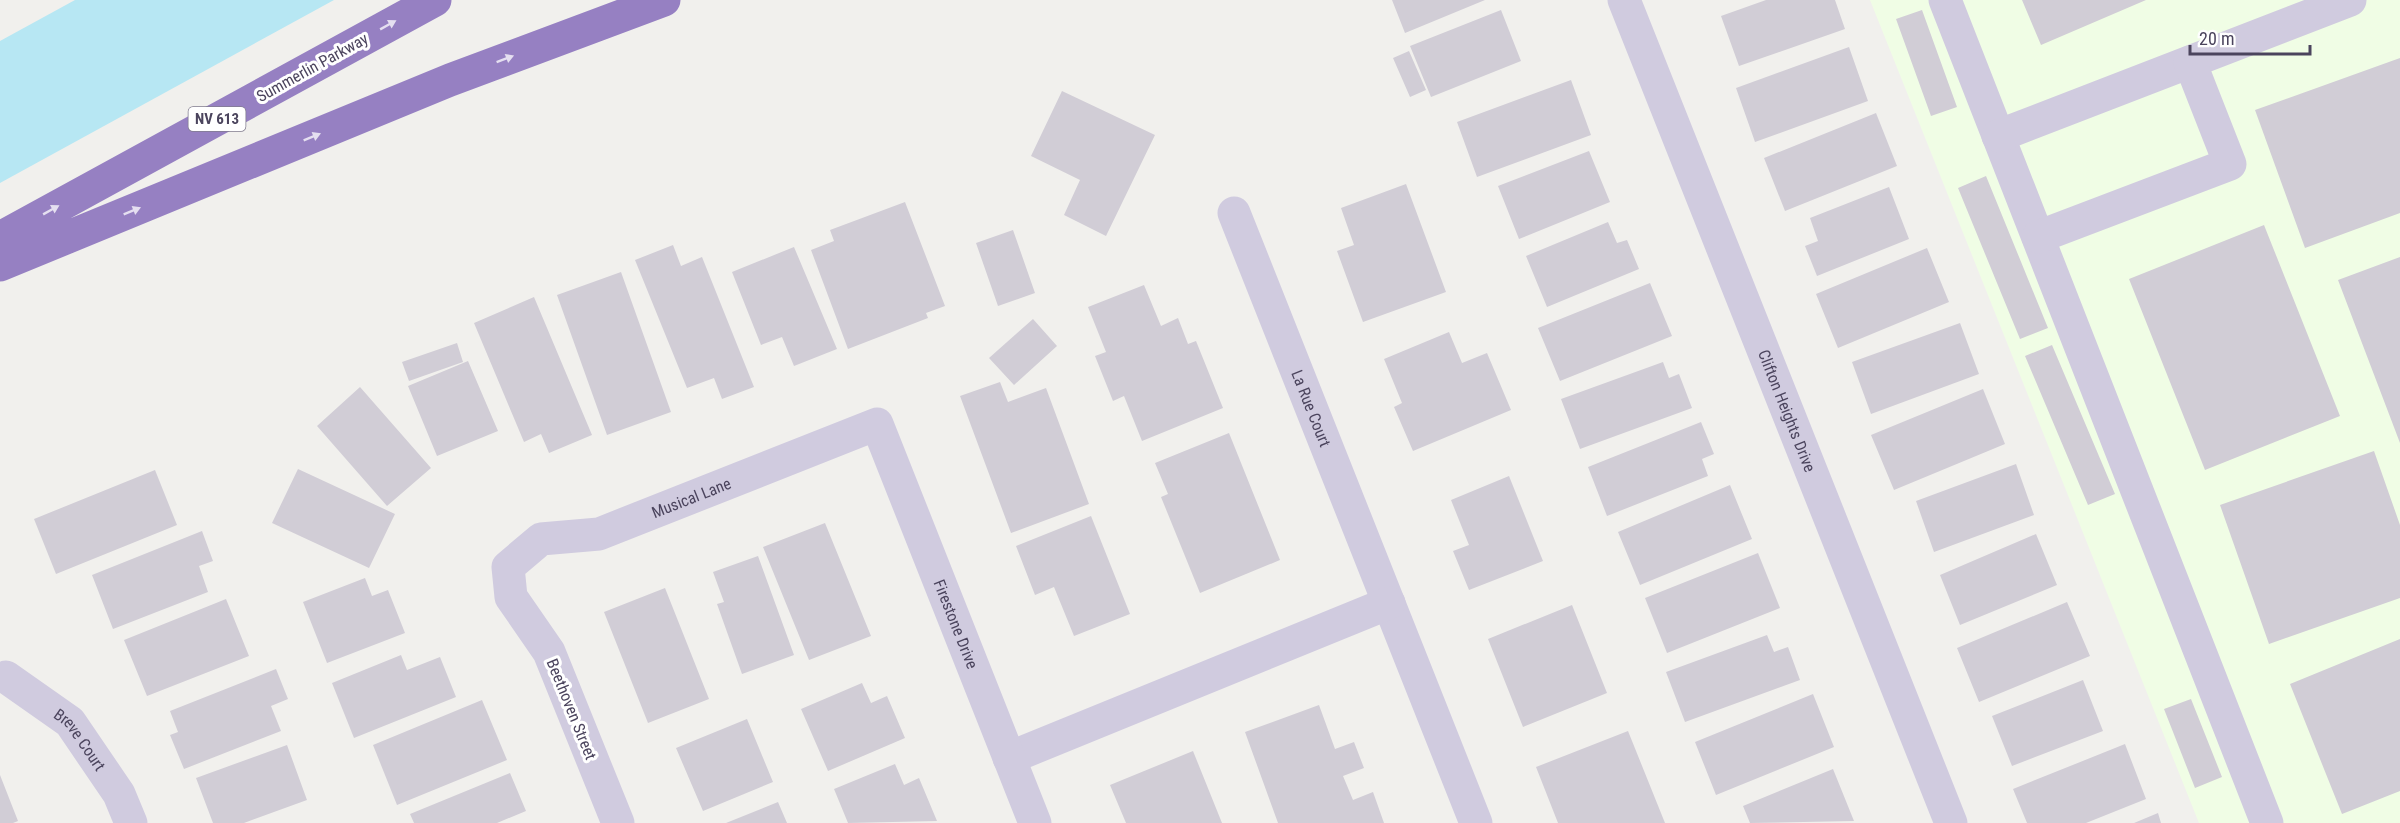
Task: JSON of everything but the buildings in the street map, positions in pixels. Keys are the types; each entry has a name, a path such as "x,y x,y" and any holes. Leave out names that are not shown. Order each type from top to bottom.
{"highway":[{"name":"Summerlin Parkway","path":"0,238 435,0"},
{"path":"0,265 450,80 664,0"}],"street":[{"name":"Clifton Heights Drive","path":"1624,0 1951,823"},
{"path":"1945,0 2266,823"},
{"path":"1998,136 2350,0"},
{"path":"2038,237 2230,164 2190,62"},
{"name":"La Rue Court","path":"1234,213 1476,823"},
{"name":"Musical Lane","path":"508,567 541,539 599,534 877,424"},
{"name":"Firestone Drive","path":"877,424 1035,823"},
{"name":"Beethoven Street","path":"508,567 511,597 549,652 618,823"},
{"path":"1009,758 1389,603"},
{"name":"Breve Court","path":"6,677 70,722 119,794 131,823"}],"shaded area":[{"path":"75,0 334,0 0,183 0,41"},
{"path":"1870,0 2400,0 2400,823 2199,823"}]}
